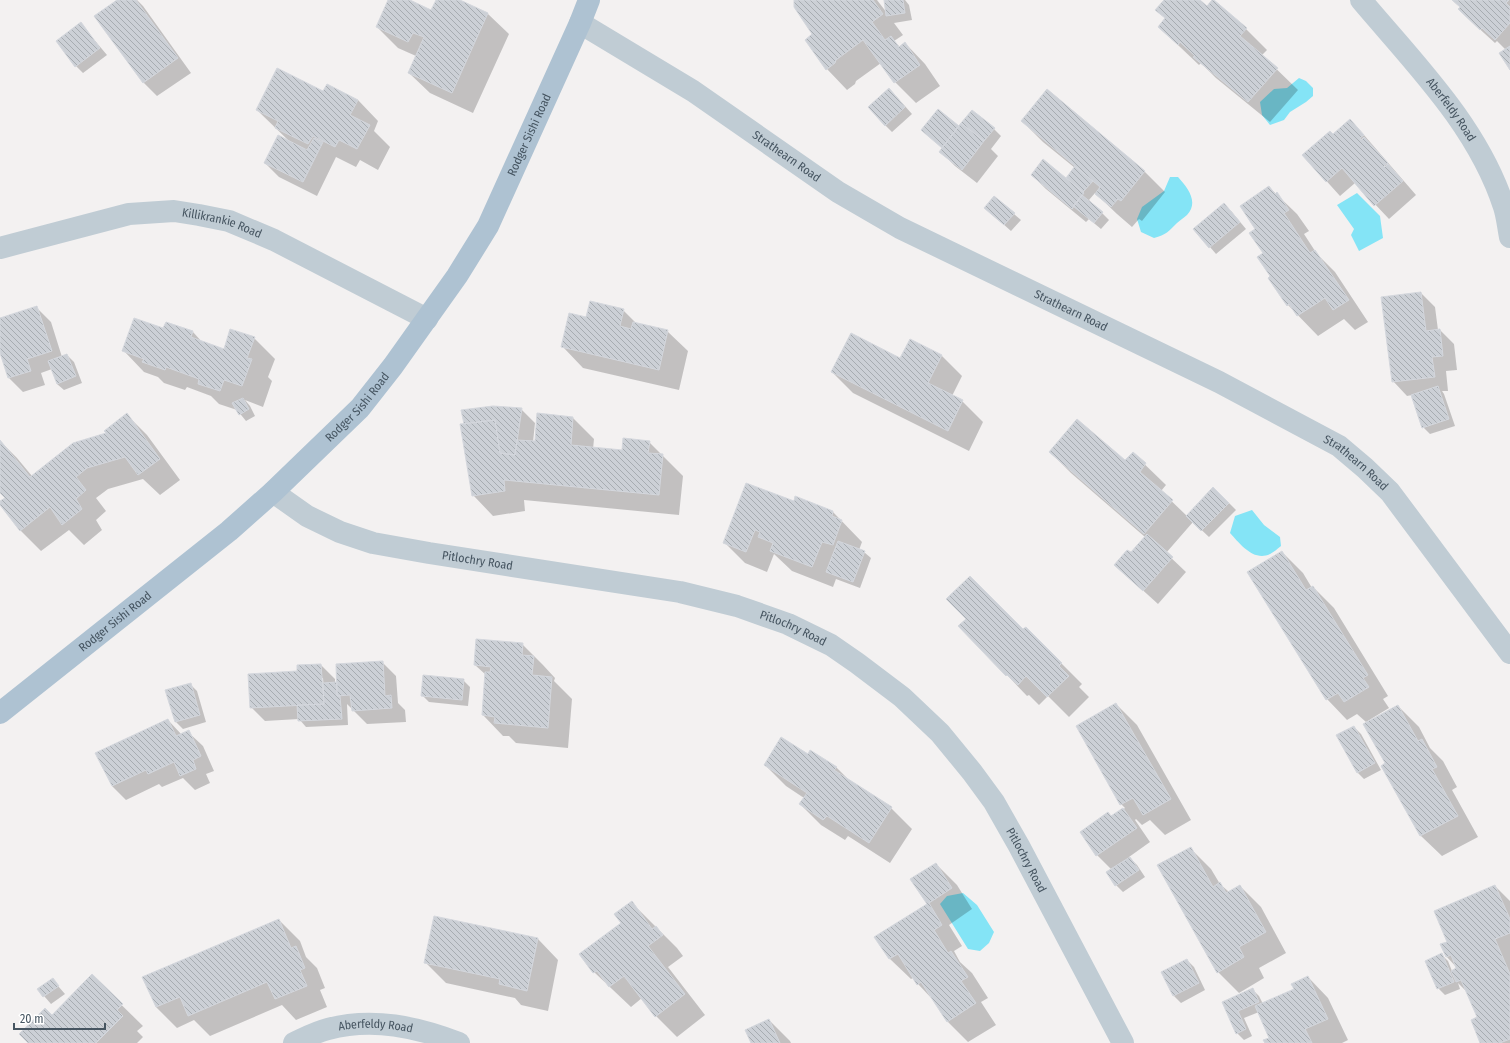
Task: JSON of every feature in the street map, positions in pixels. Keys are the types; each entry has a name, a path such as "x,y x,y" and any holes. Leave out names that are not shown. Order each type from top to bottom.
{"main road":[{"name":"Rodger Sishi Road","path":"0,713 229,530 273,492 360,408 427,319 457,276 488,226 589,0"}],"street":[{"name":"Aberfeldy Road","path":"1361,0 1441,96 1482,155 1504,207 1510,237"},
{"name":"Strathearn Road","path":"580,23 693,91 838,192 900,228 1219,382 1339,446 1390,492 1510,653"},
{"name":"Killikrankie Road","path":"0,248 129,214 174,211 199,215 229,221 274,240 427,319"},
{"name":"Pitlochry Road","path":"273,492 308,516 340,532 373,543 680,592 737,606 788,624 831,645 902,697 940,733 972,772 994,802 1123,1043"},
{"name":"Aberfeldy Road","path":"294,1043 327,1029 365,1023 415,1028 459,1043"}],"water":[{"path":"1299,78 1306,81 1313,88 1313,96 1290,112 1284,120 1270,125 1262,115 1260,102 1274,89 1287,88"},
{"path":"1170,177 1178,177 1191,195 1192,205 1187,215 1162,236 1154,238 1141,232 1137,219 1142,207 1164,191"},
{"path":"1357,193 1380,216 1383,238 1359,251 1351,235 1354,229 1337,205"},
{"path":"1252,510 1264,525 1280,537 1281,546 1270,554 1264,556 1258,556 1248,551 1230,533 1235,516"},
{"path":"963,893 977,905 994,932 989,943 980,951 968,949 940,904 947,896"}],"building":[{"path":"117,0 136,0 178,58 143,83 94,16"},
{"path":"388,0 410,0 431,10 436,0 460,0 488,13 452,93 408,73 424,37 413,33 408,42 376,27"},
{"path":"794,0 873,0 883,14 872,22 885,40 891,36 899,47 905,42 920,65 894,83 863,40 836,60 835,63 826,70 805,40 812,34 794,7"},
{"path":"884,0 903,0 905,13 886,16"},
{"path":"1164,0 1200,0 1207,6 1212,0 1214,0 1247,28 1240,36 1278,68 1248,102 1193,57 1195,56 1180,42 1178,45 1158,27 1165,18 1155,10"},
{"path":"1452,0 1509,0 1506,3 1510,7 1510,23 1495,40 1482,28 1480,30 1458,9 1460,7"},
{"path":"81,22 100,48 75,67 56,41"},
{"path":"1510,46 1510,70 1499,53"},
{"path":"277,68 323,91 327,84 358,100 350,115 370,125 357,149 339,140 335,147 313,136 308,144 275,128 278,121 256,110"},
{"path":"889,88 905,107 885,126 868,107"},
{"path":"1047,89 1145,171 1121,201 1118,199 1111,207 1095,194 1100,187 1021,121"},
{"path":"938,109 959,126 942,148 921,130"},
{"path":"972,110 995,128 984,141 961,123"},
{"path":"1350,119 1364,135 1360,138 1361,140 1364,137 1388,163 1384,166 1385,167 1388,164 1403,181 1374,206 1342,168 1326,182 1302,155 1330,131 1333,134"},
{"path":"961,123 984,141 962,170 939,152"},
{"path":"278,135 307,150 314,138 323,142 303,182 264,163"},
{"path":"1043,159 1084,193 1072,209 1031,175"},
{"path":"1075,166 1093,181 1083,192 1066,178"},
{"path":"1269,186 1275,194 1277,192 1289,210 1284,213 1310,253 1315,250 1349,300 1333,310 1325,298 1297,316 1289,304 1287,306 1268,278 1270,276 1257,257 1263,253 1249,233 1255,229 1240,206"},
{"path":"1082,195 1103,212 1094,223 1073,206"},
{"path":"994,196 1015,213 1004,225 984,208"},
{"path":"1224,203 1240,222 1209,248 1193,229"},
{"path":"1421,292 1426,331 1440,329 1443,356 1432,357 1435,377 1392,382 1381,297"},
{"path":"590,301 624,309 620,326 631,329 633,322 668,330 659,370 561,347 569,313 586,317"},
{"path":"37,306 52,351 27,359 31,371 8,378 0,353 0,318"},
{"path":"134,318 163,328 166,322 193,331 191,337 224,349 230,329 255,337 247,358 252,359 242,386 224,380 220,391 198,384 199,379 166,367 165,370 142,362 144,359 122,351"},
{"path":"851,333 900,358 910,339 942,355 928,383 963,400 948,431 831,372"},
{"path":"67,354 76,376 57,384 48,361"},
{"path":"1438,386 1449,419 1422,428 1411,395"},
{"path":"243,398 249,409 239,415 232,403"},
{"path":"493,406 522,408 515,455 500,453 495,420 464,424 461,410"},
{"path":"127,413 160,459 138,475 125,457 87,468 76,477 86,490 76,499 82,509 62,525 50,507 20,531 0,505 0,501 5,498 0,493 0,440 30,477 73,443 106,433 104,431"},
{"path":"537,413 573,417 571,445 622,450 623,438 650,441 648,453 663,454 659,495 504,480 505,491 472,496 460,424 495,420 500,453 515,455 517,440 535,441"},
{"path":"1077,419 1125,460 1133,452 1146,463 1140,472 1173,500 1144,534 1049,452"},
{"path":"746,483 794,501 795,496 833,511 832,516 842,520 833,545 822,542 812,567 770,551 773,543 758,537 760,532 755,530 746,552 723,543"},
{"path":"1213,487 1229,503 1201,531 1186,516"},
{"path":"1147,534 1173,557 1143,591 1114,565 1127,550 1131,552"},
{"path":"838,541 865,551 853,582 826,572"},
{"path":"1282,551 1306,590 1313,586 1368,675 1363,678 1369,687 1344,702 1338,693 1326,700 1247,572"},
{"path":"970,576 1023,629 1026,627 1062,663 1059,666 1069,676 1047,697 1026,676 1018,685 1007,675 1006,676 958,626 966,619 946,599"},
{"path":"476,639 523,643 522,655 534,656 532,675 552,677 548,728 494,723 495,717 482,715 485,672 490,672 491,667 474,665"},
{"path":"383,661 385,696 391,695 392,708 352,711 350,695 337,696 336,664"},
{"path":"321,664 324,704 250,708 248,674 297,671 297,665"},
{"path":"423,675 464,679 462,700 421,696"},
{"path":"337,682 337,696 340,696 342,719 298,721 297,705 324,704 323,683"},
{"path":"191,683 200,715 175,722 165,690"},
{"path":"1116,703 1171,799 1143,815 1133,798 1120,805 1076,726"},
{"path":"1398,705 1418,741 1422,739 1437,767 1432,769 1458,816 1420,836 1381,766 1385,763 1363,724"},
{"path":"168,719 176,736 189,730 201,756 193,760 196,769 180,776 174,762 148,774 146,770 112,786 95,753"},
{"path":"1354,726 1375,763 1357,773 1336,735"},
{"path":"781,737 808,754 810,750 837,767 834,770 892,807 869,843 827,816 823,820 799,804 807,793 764,765"},
{"path":"1123,808 1137,828 1096,856 1080,832 1108,812 1111,816"},
{"path":"1191,847 1213,887 1220,882 1226,893 1240,885 1266,932 1239,947 1244,957 1217,973 1157,865"},
{"path":"1130,857 1139,870 1115,886 1106,872"},
{"path":"936,863 952,888 929,903 942,925 934,930 948,953 951,951 968,977 961,981 976,1003 947,1022 921,982 917,985 898,954 889,959 874,937 927,904 910,879"},
{"path":"1495,885 1510,919 1510,933 1495,939 1510,974 1510,1039 1500,1043 1480,1043 1471,1020 1477,1017 1461,980 1456,982 1451,971 1456,968 1451,955 1446,957 1440,944 1447,942 1434,911"},
{"path":"632,901 652,929 656,926 663,935 648,946 685,994 655,1017 624,976 609,987 597,971 593,973 579,954 621,923 614,914"},
{"path":"434,916 538,938 527,991 499,984 500,979 424,963"},
{"path":"279,919 291,948 296,946 305,968 300,970 307,986 275,999 267,982 188,1016 180,997 156,1007 142,977"},
{"path":"1442,953 1454,982 1437,989 1425,961"},
{"path":"1187,959 1199,983 1173,996 1161,972"},
{"path":"92,974 123,1004 117,1010 123,1016 96,1043 28,1043 19,1034 45,1008 52,1015"},
{"path":"1308,976 1328,1019 1305,1029 1312,1043 1265,1043 1263,1040 1269,1038 1255,1006 1294,989 1291,984"},
{"path":"53,978 59,986 43,997 37,989"},
{"path":"1253,988 1259,1002 1238,1011 1246,1029 1236,1034 1222,1002"},
{"path":"769,1019 780,1043 751,1043 745,1030"}]}
